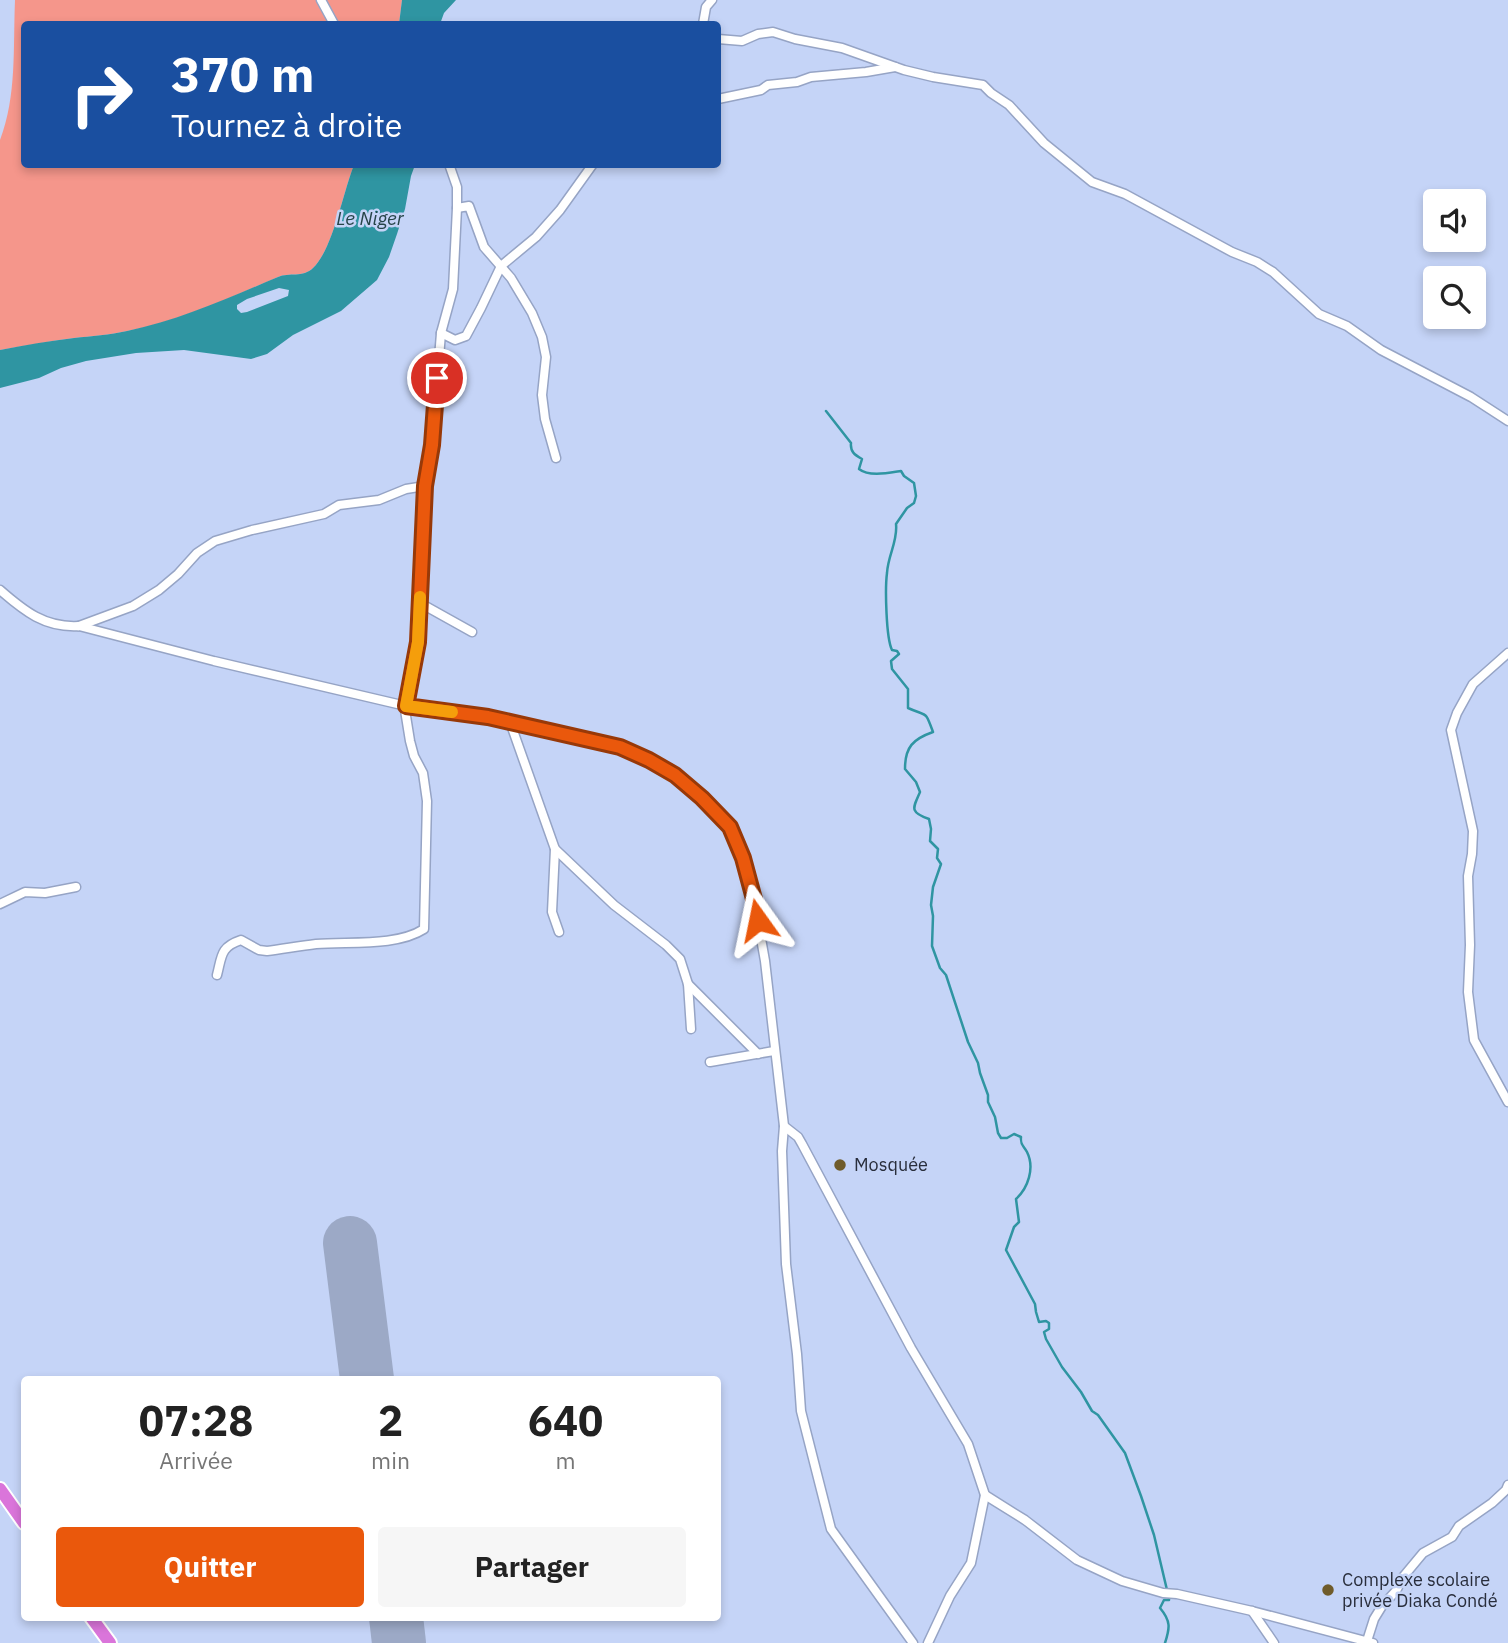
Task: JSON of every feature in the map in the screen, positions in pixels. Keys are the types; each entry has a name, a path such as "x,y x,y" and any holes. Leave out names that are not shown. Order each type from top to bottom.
{"highway":[{"path":"0,1489 21,1519"},
{"path":"94,1621 110,1643"}],"street":[{"path":"321,0 332,21"},
{"path":"704,21 706,7 712,0"},
{"path":"721,39 742,41 758,34 773,32 842,48 933,77 982,85 1009,104 1044,144 1093,182 1125,194 1232,252 1257,262 1273,272 1319,314 1471,397 1508,421"},
{"path":"721,98 761,90 768,85 797,82 811,77 866,72 895,66"},
{"path":"217,975 219,958 227,946 241,940 259,950 267,951 317,944 383,942 424,929 427,800 423,773 410,741 406,706 418,642 425,486 432,445 441,333 453,289 457,187 450,168"},
{"path":"441,333 455,340 466,336 501,266 536,237 590,168"},
{"path":"457,208 469,206 484,247 511,278 532,313 542,337 546,357 542,395 545,419 556,458"},
{"path":"0,590 22,609 49,623 63,627 79,626 133,606 159,590 197,553 215,541 324,514 340,505 379,500 406,489 425,486"},
{"path":"420,603 472,632"},
{"path":"79,626 214,662 406,706 510,722 620,747 675,775 730,827 743,858 754,899 765,961 784,1126 782,1151 786,1264 801,1411 831,1529 913,1643"},
{"path":"1508,653 1473,684 1451,730 1473,831 1468,876 1468,992 1474,1040 1508,1102"},
{"path":"510,722 555,849 552,912 559,932"},
{"path":"555,849 614,905 680,959 688,984 691,1029"},
{"path":"0,904 25,892 46,893 76,887"},
{"path":"688,984 758,1054"},
{"path":"710,1062 774,1051"},
{"path":"784,1126 798,1136 803,1144 911,1348 968,1444 985,1495 971,1563 950,1596 928,1643"},
{"path":"985,1495 1025,1520 1077,1560 1122,1581 1370,1642 1374,1619 1381,1606 1396,1591 1403,1577 1423,1553 1452,1537 1460,1526 1492,1503 1508,1486"},
{"path":"1252,1611 1274,1643"}],"shaded area":[{"path":"15,0 402,0 399,21 21,21 21,168 353,168 332,234 320,259 309,271 278,277 204,308 147,327 0,350 0,140 12,89"}],"water":[{"path":"402,0 456,0 444,13 441,21 399,21"},
{"name":"Le Niger","path":"353,168 414,168 405,209 389,257 377,280 341,311 293,335 267,354 251,359 184,350 136,353 86,361 39,378 0,388 0,350 55,340 114,334 147,326 204,308 278,277 309,271 320,259 337,220","holes":["279,288 289,290 288,296 247,312 241,313 237,309 237,305 247,299"]}],"waterway":[{"path":"826,411 851,443 853,453 862,459 859,469 873,474 901,471 914,483 914,503 896,524 886,590 888,635 892,650 899,654 891,661 892,669 908,689 908,708 925,715 933,732 911,745 905,769 916,782 920,792 914,809 929,819 930,841 938,849 937,858 941,864 933,887 931,905 932,946 940,968 946,975 968,1042 978,1063 998,1133 1001,1138 1014,1134 1021,1137 1029,1158 1029,1177 1016,1199 1019,1222 1014,1227 1006,1250 1035,1304 1039,1322 1049,1323 1049,1329 1044,1332 1046,1339 1062,1367 1125,1453 1154,1535 1167,1590"},
{"path":"1165,1643 1168,1625 1160,1608 1164,1600 1169,1600 1169,1596"}],"runway":[{"path":"350,1243 367,1376"},
{"path":"396,1621 399,1643"}],"slow traffic":[{"path":"420,597 418,642 406,706 452,712"}],"place":[{"name":"Mosquée","path":"840,1165"},
{"name":"Complexe scolaire privée Diaka Condé","path":"1328,1590"}],"route":[{"path":"437,378 432,445 425,486 418,642 406,706 488,717 620,747 675,775 730,827 743,858 758,920"}]}
